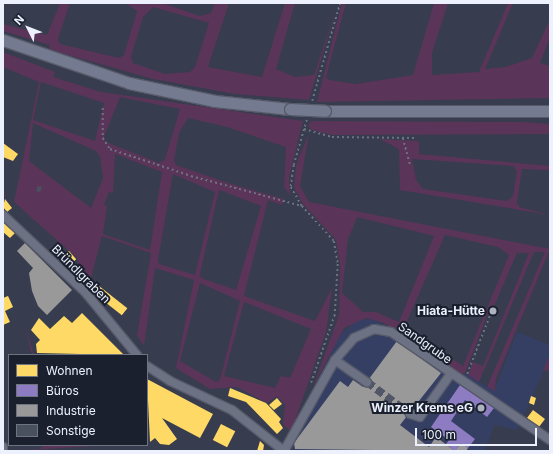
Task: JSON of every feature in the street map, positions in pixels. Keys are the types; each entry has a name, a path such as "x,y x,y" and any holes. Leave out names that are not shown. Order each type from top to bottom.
{"main road":[{"path":"3,40 129,83 201,98 290,109 325,111 550,111"}],"street":[{"name":"Bründlgraben","path":"3,214 85,292 136,354"},
{"name":"Sandgrube","path":"284,451 309,410 335,360 354,338 382,329 450,375 464,380 523,425 550,440"},
{"path":"335,360 367,382"},
{"path":"148,367 170,381 232,410 284,451"},
{"path":"410,414 420,416 450,375"}],"path":[{"path":"149,3 158,4"},
{"path":"310,107 340,3"},
{"path":"103,108 103,138 110,148 191,176 302,206"},
{"path":"308,114 291,177 291,187 302,206 324,228 338,253 335,315 311,386"},
{"path":"304,129 332,137 417,138"},
{"path":"403,138 410,164"},
{"path":"464,380 490,315"}],"shaded area":[{"path":"60,3 70,3 58,39 60,44 119,58 124,55 137,11 126,3 162,3 200,16 211,13 215,3 229,3 208,67 262,77 285,3 295,3 276,69 295,77 314,75 338,3 309,100 235,94 153,79 49,49 50,45 3,31 3,24 47,35","holes":["153,7 209,23 195,67 190,72 165,74 133,63 131,57 143,17"]},
{"path":"342,3 346,3 326,77 329,80 356,84 413,75 434,3 448,3 432,53 432,75 479,72 508,3 513,3 485,69 506,67 532,58 550,19 550,37 540,63 550,66 550,98 317,102"},
{"path":"3,52 55,72 53,77 101,92 303,121 289,177 290,195 284,187 286,147 227,127 188,118 179,133 174,160 176,165 228,183 284,199 282,205 268,200 244,296 315,321 332,288 326,332 291,432 283,424 285,405 277,396 267,403 237,387 210,389 176,368 194,280 155,268 144,346 137,335 151,253 102,236 91,278 80,269 77,258 14,202 39,82 3,67","holes":["41,82 104,103 95,141 33,120","120,97 180,109 165,159 159,163 106,142 104,137","33,123 96,151 100,157 103,178 91,208 29,161","115,154 162,172 150,250 103,234 107,206 104,205 109,192 113,193","173,174 215,192 195,275 159,264 158,260","219,190 261,206 236,290 201,278 200,274","200,283 240,301 220,380 216,382 180,361","244,302 311,329 290,378 281,376 275,388 224,376"]},
{"path":"311,121 523,122 550,124 550,134 332,135 312,130 308,126"},
{"path":"309,133 300,186 309,202 550,249 496,379 495,391 487,387 545,252 534,252 479,382 468,375 473,362 483,366 529,253 517,253 494,306 491,305 465,373 461,375 384,323 366,318 344,328 313,387 339,315 340,264 336,240 303,204 294,187 296,165","holes":["357,217 434,236 399,322 376,312 363,312 342,293 348,239","445,235 498,247 509,255 463,366 404,328"]},
{"path":"380,139 419,141 419,154 550,166 550,170 522,169 517,202 519,207 550,215 400,190 399,149","holes":["412,159 513,166 517,171 513,196 507,201 423,189 416,180"]},
{"path":"375,319 461,375 465,373 494,391 517,332 550,345 550,358 517,430 494,425 485,451 293,451 291,432 340,335 358,320"},
{"path":"23,322 34,354 32,354"},
{"path":"548,358 550,358 550,371 543,370"},
{"path":"44,446 95,446 14,451 39,449"}],"building: Wohnen":[{"path":"3,143 18,154 13,161 3,157"},
{"path":"5,199 12,208 7,212 3,207"},
{"path":"3,222 15,233 10,238 3,232"},
{"path":"69,251 76,259 68,267 61,258"},
{"path":"99,286 127,308 122,315 93,293"},
{"path":"8,296 13,307 5,311 10,322 3,325 3,298"},
{"path":"82,313 123,354 37,353 36,344 40,340 31,330 39,318 50,329 64,316 72,323"},
{"path":"148,380 213,414 200,438 162,418 177,439 169,445 160,444 155,438 150,442"},
{"path":"230,388 266,403 281,419 279,422 283,428 277,434 246,402 228,396"},
{"path":"531,396 536,398 534,405 529,403"},
{"path":"277,398 282,404 274,410 269,405"},
{"path":"533,410 545,419 539,427 527,418"},
{"path":"221,424 235,431 227,447 213,440"},
{"path":"260,441 264,445 263,451 257,451"}],"building: Büros":[{"path":"460,385 494,408 487,417 465,400 451,421 475,439 468,448 461,443 455,451 446,444 449,440 431,427"}],"building: Industrie":[{"path":"25,243 72,290 47,315 38,306 32,291 29,273 33,268 17,251"},
{"path":"397,341 441,373 400,425 429,447 436,437 455,451 295,449 294,443 340,381 348,387 353,380 363,387"},
{"path":"461,443 468,448 466,451 455,451"}],"building: Sonstige":[{"path":"38,186 42,187 40,192 36,191"},
{"name":"Hiata-Hütte","path":"491,307 498,310 496,315 489,312"}],"tunnel":[{"path":"367,382 410,414"}],"place":[{"name":"Hiata-Hütte","path":"493,311"},
{"name":"Winzer Krems eG","path":"481,408"}]}
